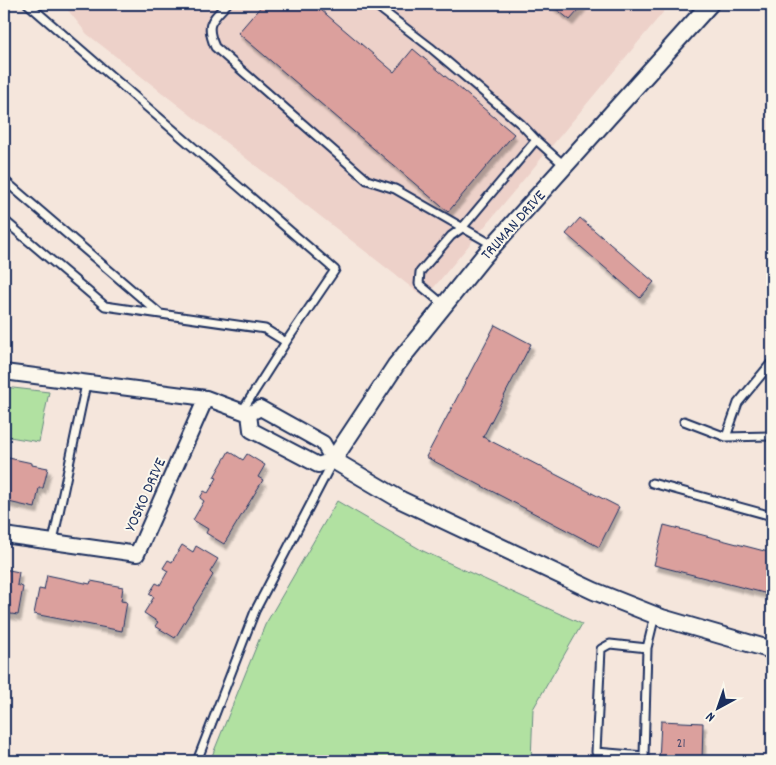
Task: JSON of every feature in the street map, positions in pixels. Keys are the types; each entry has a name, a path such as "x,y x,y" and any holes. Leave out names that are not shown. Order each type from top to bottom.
{"street":[{"name":"TRUMAN DRIVE","path":"333,460 396,365 493,246 710,4"},
{"path":"4,372 206,398 245,413 260,408 323,443 333,460 401,500 594,590 655,615 772,650"},
{"name":"YOSKO DRIVE","path":"4,535 137,554 206,398"},
{"path":"245,413 251,430 318,465 333,460"}],"lane":[{"path":"28,4 335,270 286,342 245,413"},
{"path":"226,4 210,22 209,33 215,48 367,180 395,189 493,246"},
{"path":"374,4 521,124 564,166"},
{"path":"444,306 419,284 420,272 451,236 462,228 536,140"},
{"path":"4,180 159,314"},
{"path":"4,220 105,306 265,330 286,342"},
{"path":"726,437 738,403 772,362"},
{"path":"53,541 86,384"},
{"path":"684,422 726,437 772,436"},
{"path":"197,761 255,611 333,460"},
{"path":"652,484 772,516"},
{"path":"647,648 610,644 601,649 596,752 644,756 647,648 655,615"}],"shaded area":[{"path":"63,4 670,4 425,298 87,34"}],"green space":[{"path":"4,387 49,392 39,442 4,436"},
{"path":"337,501 423,551 582,624 533,709 531,761 210,761 265,625"}],"building":[{"path":"263,4 314,4 394,72 413,49 514,134 448,212 238,33"},
{"path":"550,4 584,4 570,20"},
{"path":"580,218 654,282 640,298 566,234"},
{"path":"495,325 531,344 483,437 619,507 599,547 426,457"},
{"path":"229,451 243,460 247,454 265,465 258,477 263,480 224,544 206,533 208,529 193,520 204,501 200,498 204,491 208,493 217,478 214,477"},
{"path":"4,457 48,468 43,488 39,488 35,508 4,501"},
{"path":"664,525 772,553 772,595 654,565"},
{"path":"182,545 193,552 196,546 218,559 210,572 213,575 175,638 155,626 158,622 144,613 154,597 149,594 156,583 160,585 168,571 163,568 168,560 172,562"},
{"path":"4,569 19,572 17,585 23,587 18,615 4,613"},
{"path":"47,575 90,584 91,581 123,587 121,601 127,602 122,631 34,614 39,589 44,590"},
{"path":"661,721 703,723 702,761 659,761"}]}
